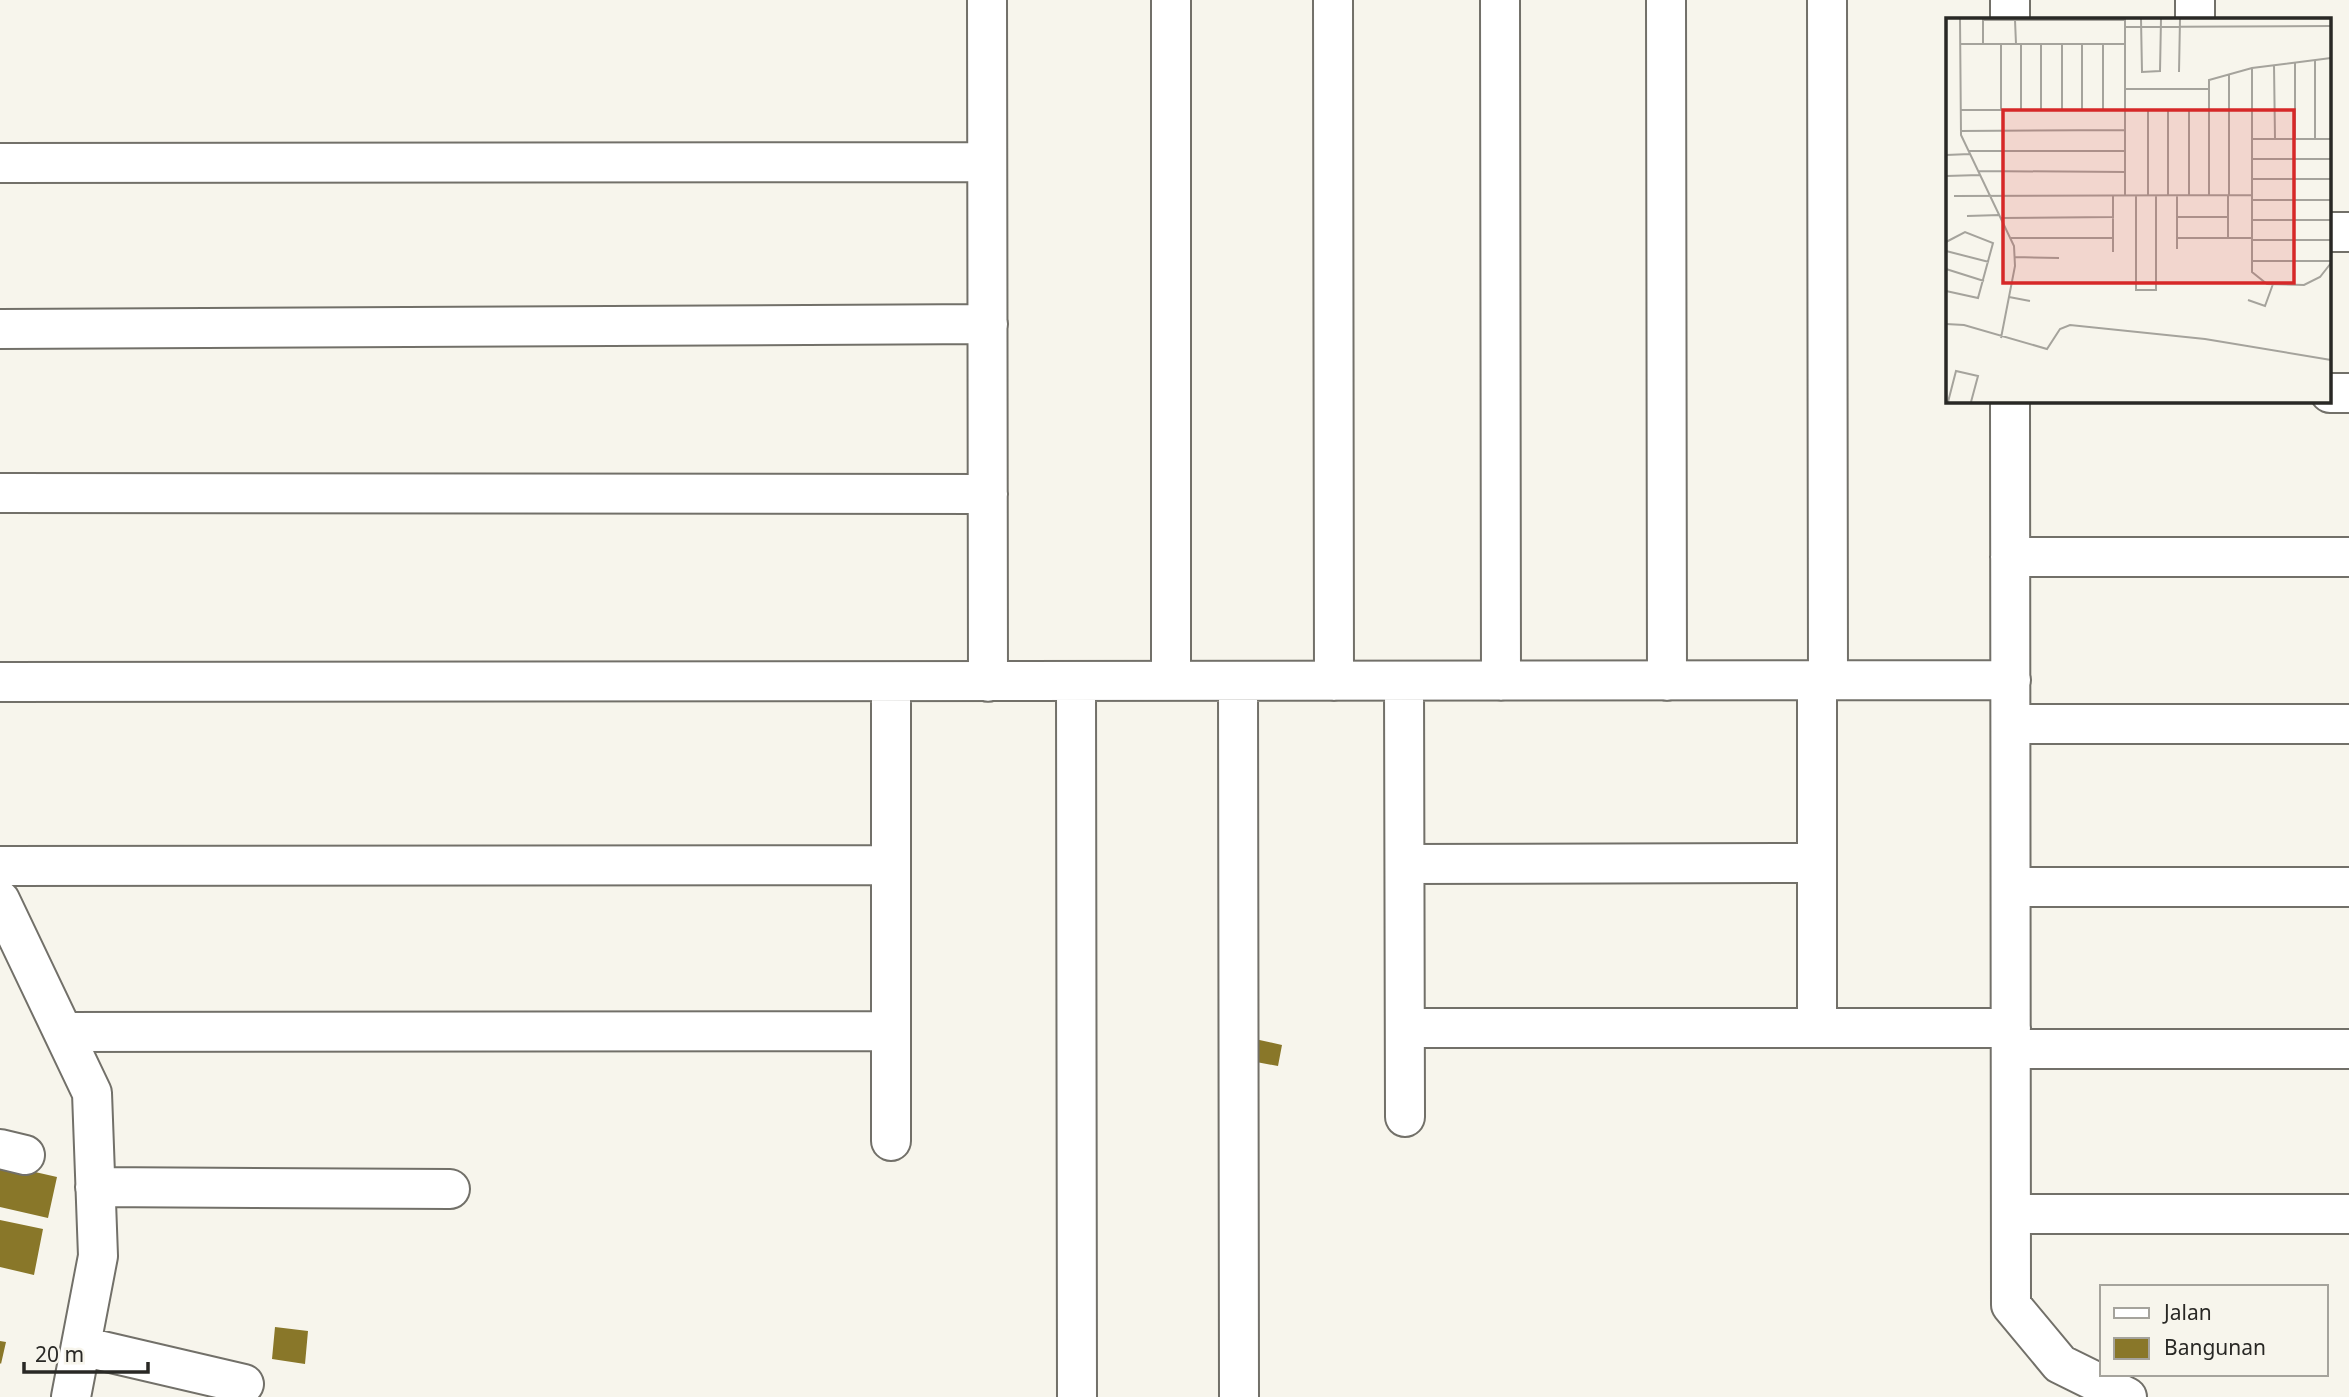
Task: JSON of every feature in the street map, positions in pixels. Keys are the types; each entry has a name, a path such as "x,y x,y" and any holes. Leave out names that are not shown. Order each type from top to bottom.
{"street":[{"path":"987,0 988,682"},
{"path":"1171,0 1171,681"},
{"path":"1333,0 1334,681"},
{"path":"1500,0 1501,681"},
{"path":"1667,0 1667,681"},
{"path":"1816,1028 1816,863 1822,681 1827,0"},
{"path":"2010,0 2010,18"},
{"path":"2195,0 2195,18"},
{"path":"0,163 987,162"},
{"path":"0,329 988,324"},
{"path":"2010,402 2011,1305 2060,1364 2127,1397"},
{"path":"0,493 988,494"},
{"path":"2010,557 2349,557"},
{"path":"0,682 2011,680"},
{"path":"1076,681 1077,1397"},
{"path":"1238,681 1239,1397"},
{"path":"1404,681 1405,1117"},
{"path":"891,682 891,1141"},
{"path":"2011,724 2349,724"},
{"path":"1405,864 1816,863"},
{"path":"0,866 891,865"},
{"path":"2011,887 2349,887"},
{"path":"0,901 92,1093 98,1256 71,1397"},
{"path":"1405,1028 1816,1028 2011,1038 2349,1049"},
{"path":"64,1032 891,1031"},
{"path":"96,1187 450,1189"},
{"path":"2011,1214 2349,1214"},
{"path":"81,1346 244,1384"}],"building":[{"path":"1255,1039 1282,1045 1278,1066 1251,1061"},
{"path":"0,1164 57,1177 48,1218 0,1207"},
{"path":"0,1220 43,1229 34,1275 0,1267"},
{"path":"275,1327 308,1331 305,1364 272,1359"},
{"path":"0,1341 6,1342 1,1364 0,1363"}]}
